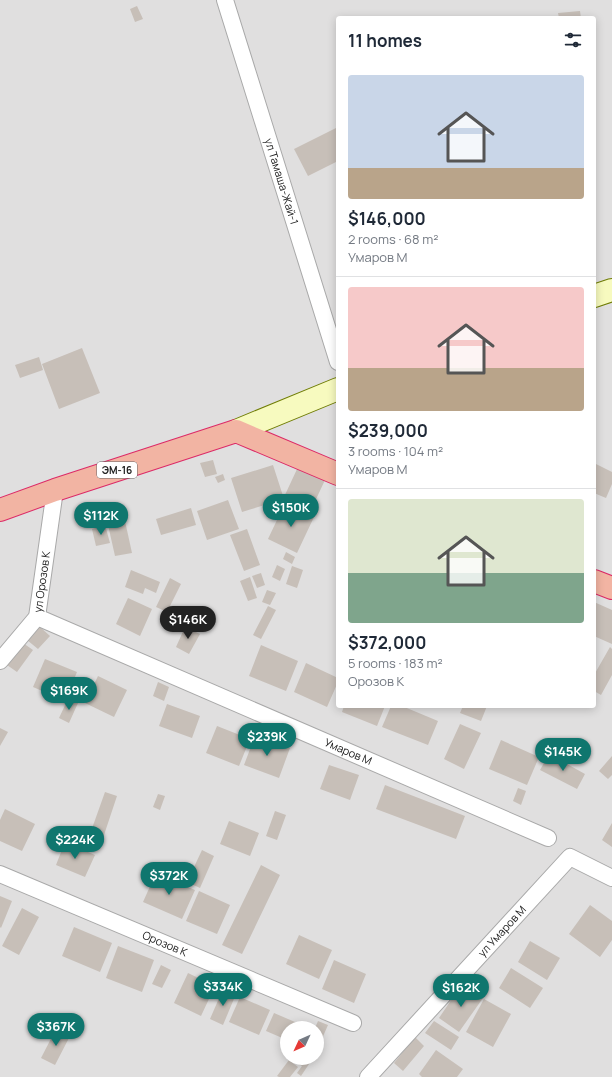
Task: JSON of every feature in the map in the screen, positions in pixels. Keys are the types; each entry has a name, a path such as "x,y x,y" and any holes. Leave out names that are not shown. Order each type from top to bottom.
{"highway":[{"path":"236,431 336,473"},
{"name":"ЭМ-16","path":"0,510 55,490 236,431"},
{"path":"596,582 612,588"}],"main road":[{"path":"596,295 612,290"},
{"path":"236,431 336,390"}],"street":[{"name":"ул Тамаша-Жай-1","path":"226,0 336,356"},
{"name":"ул Орозов К","path":"0,661 37,617 55,490"},
{"name":"Умаров М","path":"37,617 548,838"},
{"name":"ул Умаров М","path":"368,1077 570,857 612,878"},
{"name":"Орозов К","path":"0,874 353,1023"}],"shaded area":[{"path":"0,0 612,0 612,1077 0,1077"}],"building":[{"path":"137,6 143,19 135,22 130,9"},
{"path":"580,11 581,16 559,16 558,13"},
{"path":"336,128 336,162 308,176 294,149"},
{"path":"82,348 100,393 59,409 42,364"},
{"path":"39,357 43,370 20,378 15,365"},
{"path":"213,460 217,474 205,477 200,463"},
{"path":"596,464 612,472 612,484 606,498 596,494"},
{"path":"273,465 284,499 242,512 231,478"},
{"path":"298,467 325,480 311,510 284,497"},
{"path":"223,474 225,480 218,483 215,477"},
{"path":"228,500 239,529 207,540 197,511"},
{"path":"285,503 314,517 297,553 268,539"},
{"path":"191,508 196,525 161,535 156,519"},
{"path":"125,521 132,553 115,556 108,525"},
{"path":"105,525 110,543 96,546 92,529"},
{"path":"247,529 260,565 244,571 230,535"},
{"path":"286,552 295,557 292,564 283,559"},
{"path":"277,565 285,569 280,581 272,577"},
{"path":"292,566 303,570 297,588 286,584"},
{"path":"131,570 160,582 156,593 145,588 143,594 125,587"},
{"path":"261,573 265,585 257,588 252,576"},
{"path":"250,577 257,598 248,601 240,581"},
{"path":"170,578 181,584 167,612 156,607"},
{"path":"267,590 276,593 270,605 262,602"},
{"path":"128,598 152,609 140,636 116,624"},
{"path":"596,603 612,610 612,644 596,637"},
{"path":"268,606 276,610 261,639 253,635"},
{"path":"39,626 50,636 38,649 27,640"},
{"path":"185,627 200,634 189,654 176,647"},
{"path":"23,643 33,650 17,672 7,665"},
{"path":"261,645 298,661 286,691 249,676"},
{"path":"610,647 612,649 612,675 601,695 596,692 596,672"},
{"path":"45,659 77,672 65,701 33,687"},
{"path":"306,663 336,677 336,687 327,707 294,692"},
{"path":"98,676 127,690 114,717 85,703"},
{"path":"158,682 169,687 164,701 153,696"},
{"path":"68,699 78,703 69,723 59,718"},
{"path":"167,704 200,716 192,738 159,726"},
{"path":"343,708 384,708 377,726 342,712"},
{"path":"390,708 407,708 438,721 428,745 382,727"},
{"path":"462,708 486,708 481,721 460,713"},
{"path":"460,724 481,733 464,769 444,759"},
{"path":"217,726 250,739 239,766 206,753"},
{"path":"0,728 8,732 0,746"},
{"path":"255,736 290,748 279,778 244,765"},
{"path":"501,740 539,757 527,785 489,769"},
{"path":"549,754 585,774 577,789 540,770"},
{"path":"612,756 612,775 608,779 599,771"},
{"path":"329,765 359,775 350,800 320,789"},
{"path":"385,785 465,816 456,839 376,809"},
{"path":"518,788 526,791 521,805 513,801"},
{"path":"105,792 117,796 103,838 90,834"},
{"path":"158,794 165,796 160,810 153,807"},
{"path":"5,809 35,824 22,851 0,841 0,820"},
{"path":"275,811 286,815 277,840 266,836"},
{"path":"229,821 259,833 250,856 220,844"},
{"path":"612,823 612,847 602,840"},
{"path":"65,842 95,855 85,877 56,865"},
{"path":"202,850 214,856 200,888 187,882"},
{"path":"261,865 280,875 242,954 222,945"},
{"path":"156,873 195,890 182,919 143,902"},
{"path":"199,891 230,905 217,934 186,921"},
{"path":"0,896 12,901 1,928 0,927"},
{"path":"590,905 612,921 612,940 600,957 569,934"},
{"path":"22,908 39,917 19,955 2,946"},
{"path":"74,927 112,943 100,972 62,956"},
{"path":"299,935 332,950 319,979 286,964"},
{"path":"530,941 560,958 547,980 518,962"},
{"path":"118,946 154,960 142,992 106,978"},
{"path":"334,960 366,974 354,1003 322,989"},
{"path":"161,965 171,970 162,988 152,984"},
{"path":"511,968 543,988 530,1008 499,988"},
{"path":"188,973 215,986 201,1016 174,1003"},
{"path":"462,984 483,998 459,1032 439,1018"},
{"path":"223,989 236,994 223,1025 210,1019"},
{"path":"240,997 270,1010 259,1035 229,1022"},
{"path":"484,999 511,1014 493,1047 466,1032"},
{"path":"274,1013 293,1021 280,1021 280,1037 266,1031"},
{"path":"434,1021 459,1037 451,1050 425,1033"},
{"path":"324,1023 328,1025 324,1034"},
{"path":"56,1029 70,1036 55,1065 41,1058"},
{"path":"415,1037 424,1046 403,1071 394,1063"},
{"path":"436,1050 463,1069 457,1077 422,1077 419,1074"},
{"path":"285,1065 295,1065 298,1067 290,1077 277,1076"},
{"path":"300,1065 308,1065 301,1076 297,1073 302,1066"}]}
